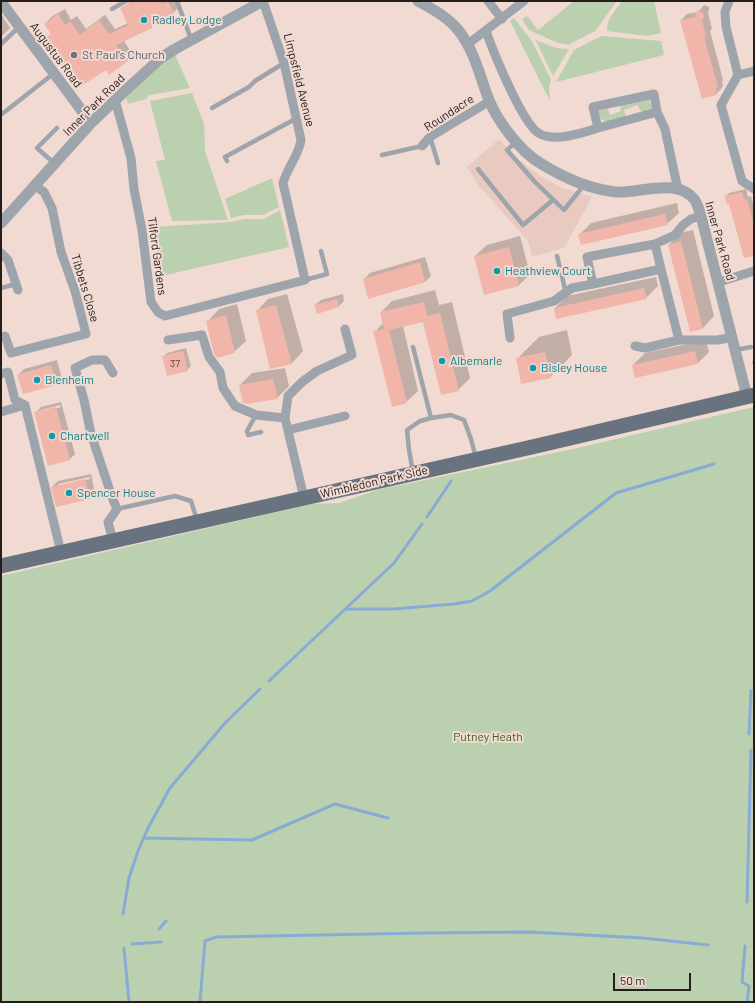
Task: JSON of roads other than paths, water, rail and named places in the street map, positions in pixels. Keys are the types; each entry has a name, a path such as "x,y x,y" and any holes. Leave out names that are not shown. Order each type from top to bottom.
{"main road":[{"name":"Wimbledon Park Side","path":"1,566 750,396"}],"street":[{"name":"Inner Park Road","path":"1,223 91,123 161,58 175,48 263,1"},
{"name":"Limpsfield Avenue","path":"263,1 284,63 301,140 300,147 286,173 283,183 305,280"},
{"name":"Inner Park Road","path":"418,1 444,15 459,31 468,44 478,66 490,101 501,122 516,141 535,160 562,176 584,185 618,192 662,187 678,190 689,195 695,200 701,216 719,282 735,350 750,396"},
{"path":"488,1 502,19"},
{"path":"468,44 524,1"},
{"path":"729,1 725,12 726,27 738,75 721,105 742,182 754,189"},
{"name":"Augustus Road","path":"1,2 53,74 91,123"},
{"path":"486,31 514,96 533,128 541,134 555,137 598,128 657,112"},
{"path":"738,75 754,71"},
{"path":"598,128 593,107 654,94 657,112 664,129 678,190"},
{"name":"Tilford Gardens","path":"115,100 131,158 134,189 142,230 151,302 158,312 165,316 305,280"},
{"name":"Roundacre","path":"422,146 430,138 490,101"},
{"name":"Tibbets Close","path":"6,336 11,353 86,334 75,291 61,252 52,208 44,192 34,185"},
{"path":"593,284 587,257 655,244 675,235 683,225 691,219 701,216"},
{"path":"655,244 679,340"},
{"path":"1,253 8,260 17,287"},
{"path":"510,338 507,314 554,301 572,288 662,269"},
{"path":"719,282 754,271"},
{"path":"304,498 285,418 288,396 302,382 317,371 352,355 345,329"},
{"path":"168,340 202,335 209,357 220,372 223,388 234,406 256,415 285,418"},
{"path":"635,346 644,348 679,340 718,340 732,337"},
{"path":"112,541 108,522 117,509 91,434 84,400 75,368 92,360 105,360 113,373"},
{"path":"1,374 8,372 15,400 25,405 61,552"},
{"path":"1,412 25,405"},
{"path":"288,430 345,416"}],"lane":[{"path":"112,9 126,1"},
{"path":"177,1 191,40"},
{"path":"1,44 19,27"},
{"path":"212,108 249,87 255,81 284,63"},
{"path":"1,113 2,114 53,74"},
{"path":"227,161 225,157 297,118"},
{"path":"54,164 37,148 57,128"},
{"path":"430,138 438,163"},
{"path":"516,141 507,150 535,182 564,210 584,185"},
{"path":"382,154 422,146"},
{"path":"478,168 523,225 553,200"},
{"path":"305,280 327,274 321,251"},
{"path":"557,256 565,289 567,291"},
{"path":"1,288 17,287"},
{"path":"735,350 751,346"},
{"path":"413,347 431,418"},
{"path":"256,415 247,431 248,435 261,432"},
{"path":"414,473 409,450 407,430 420,421 431,418 450,415 464,420 476,459"},
{"path":"117,509 174,496 191,501 198,522"}],"waterway":[{"path":"345,609 393,609 472,601 490,591 616,493 714,464"},
{"path":"427,517 451,481"},
{"path":"269,681 394,563 422,524"},
{"path":"123,914 129,878 138,851 148,828 170,788 225,723 260,689"},
{"path":"749,734 751,691"},
{"path":"747,902 751,750"},
{"path":"143,838 252,840 335,804 388,818"},
{"path":"159,929 166,921"},
{"path":"200,1002 205,941 216,937 529,932 643,938 708,945"},
{"path":"132,944 161,942"},
{"path":"745,946 742,982 749,986 747,1002"},
{"path":"124,948 129,1002"}],"place":[{"name":"Radley Lodge","path":"144,20"},
{"name":"St Paul's Church","path":"74,55"},
{"name":"Heathview Court","path":"497,271"},
{"name":"Albemarle","path":"442,361"},
{"name":"Bisley House","path":"533,368"},
{"name":"Blenheim","path":"37,380"},
{"name":"Chartwell","path":"52,436"},
{"name":"Spencer House","path":"69,493"}],"park label":[{"name":"Putney Heath","path":"488,737"}]}
